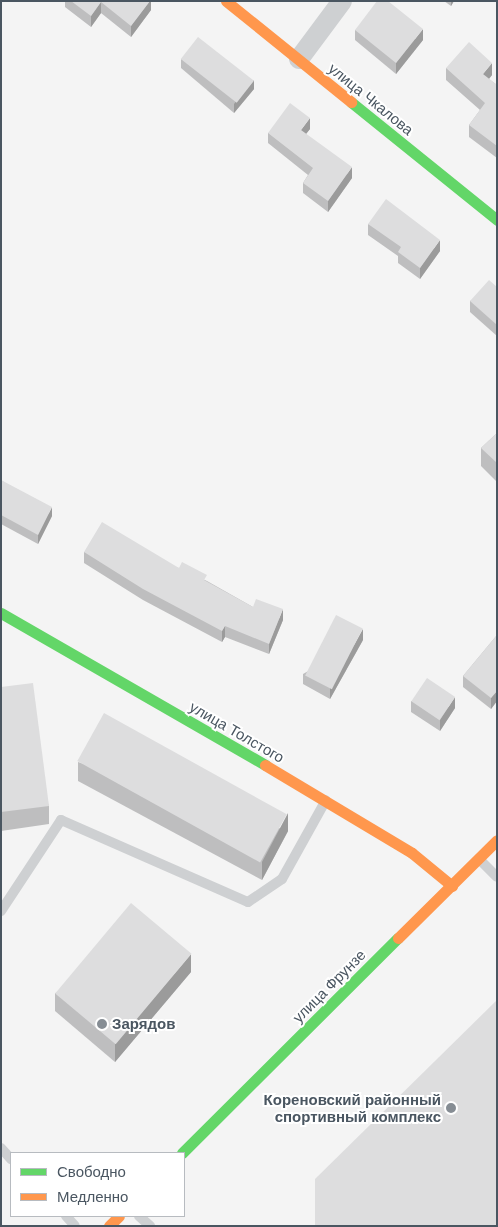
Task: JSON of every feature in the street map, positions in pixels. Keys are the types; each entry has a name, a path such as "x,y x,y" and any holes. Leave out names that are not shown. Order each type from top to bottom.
{"street":[{"name":"улица Чкалова","path":"226,1 497,220"},
{"path":"299,59 342,1"},
{"name":"улица Толстого","path":"1,613 326,800 412,853 452,886"},
{"name":"улица Фрунзе","path":"183,1152 497,840"},
{"path":"109,1226 118,1217"}],"lane":[{"path":"1,911 61,820 248,902 282,879 326,800"},
{"path":"478,859 497,877"},
{"path":"1,1148 10,1158"},
{"path":"140,1217 150,1226"}],"building":[{"path":"71,1 150,1 131,26 101,2 91,16"},
{"path":"377,1 388,1 423,29 396,63 355,30"},
{"path":"198,37 254,81 237,103 181,59"},
{"path":"469,42 492,63 483,74 497,85 497,146 469,125 485,103 446,68"},
{"path":"290,103 310,118 301,130 352,167 328,201 303,183 313,168 268,133"},
{"path":"386,199 440,240 420,268 398,252 401,247 368,224"},
{"path":"489,280 497,287 497,325 470,301"},
{"path":"497,433 497,463 481,448"},
{"path":"1,480 52,507 38,535 1,515"},
{"path":"102,522 179,568 182,562 207,575 204,580 253,607 256,599 283,609 269,644 225,626 222,631 143,589 84,552"},
{"path":"336,615 363,629 332,689 305,676"},
{"path":"497,635 497,691 491,698 463,676"},
{"path":"427,678 455,697 440,720 411,701"},
{"path":"33,683 49,806 1,812 1,687"},
{"path":"104,713 287,814 260,862 77,761"},
{"path":"131,903 192,954 116,1044 55,993"},
{"name":"Кореновский районный спортивный комплекс","path":"497,1000 497,1226 315,1226 315,1179"}],"traffic: fast":[{"path":"351,102 497,220"},
{"path":"1,613 265,765"},
{"path":"183,1152 398,938"}],"traffic: slow":[{"path":"226,1 351,102"},
{"path":"265,765 412,853 452,886"},
{"path":"398,938 497,840"},
{"path":"109,1226 118,1217"}],"place":[{"name":"Зарядов","path":"102,1024"},
{"name":"Кореновский районный спортивный комплекс","path":"451,1108"}]}
